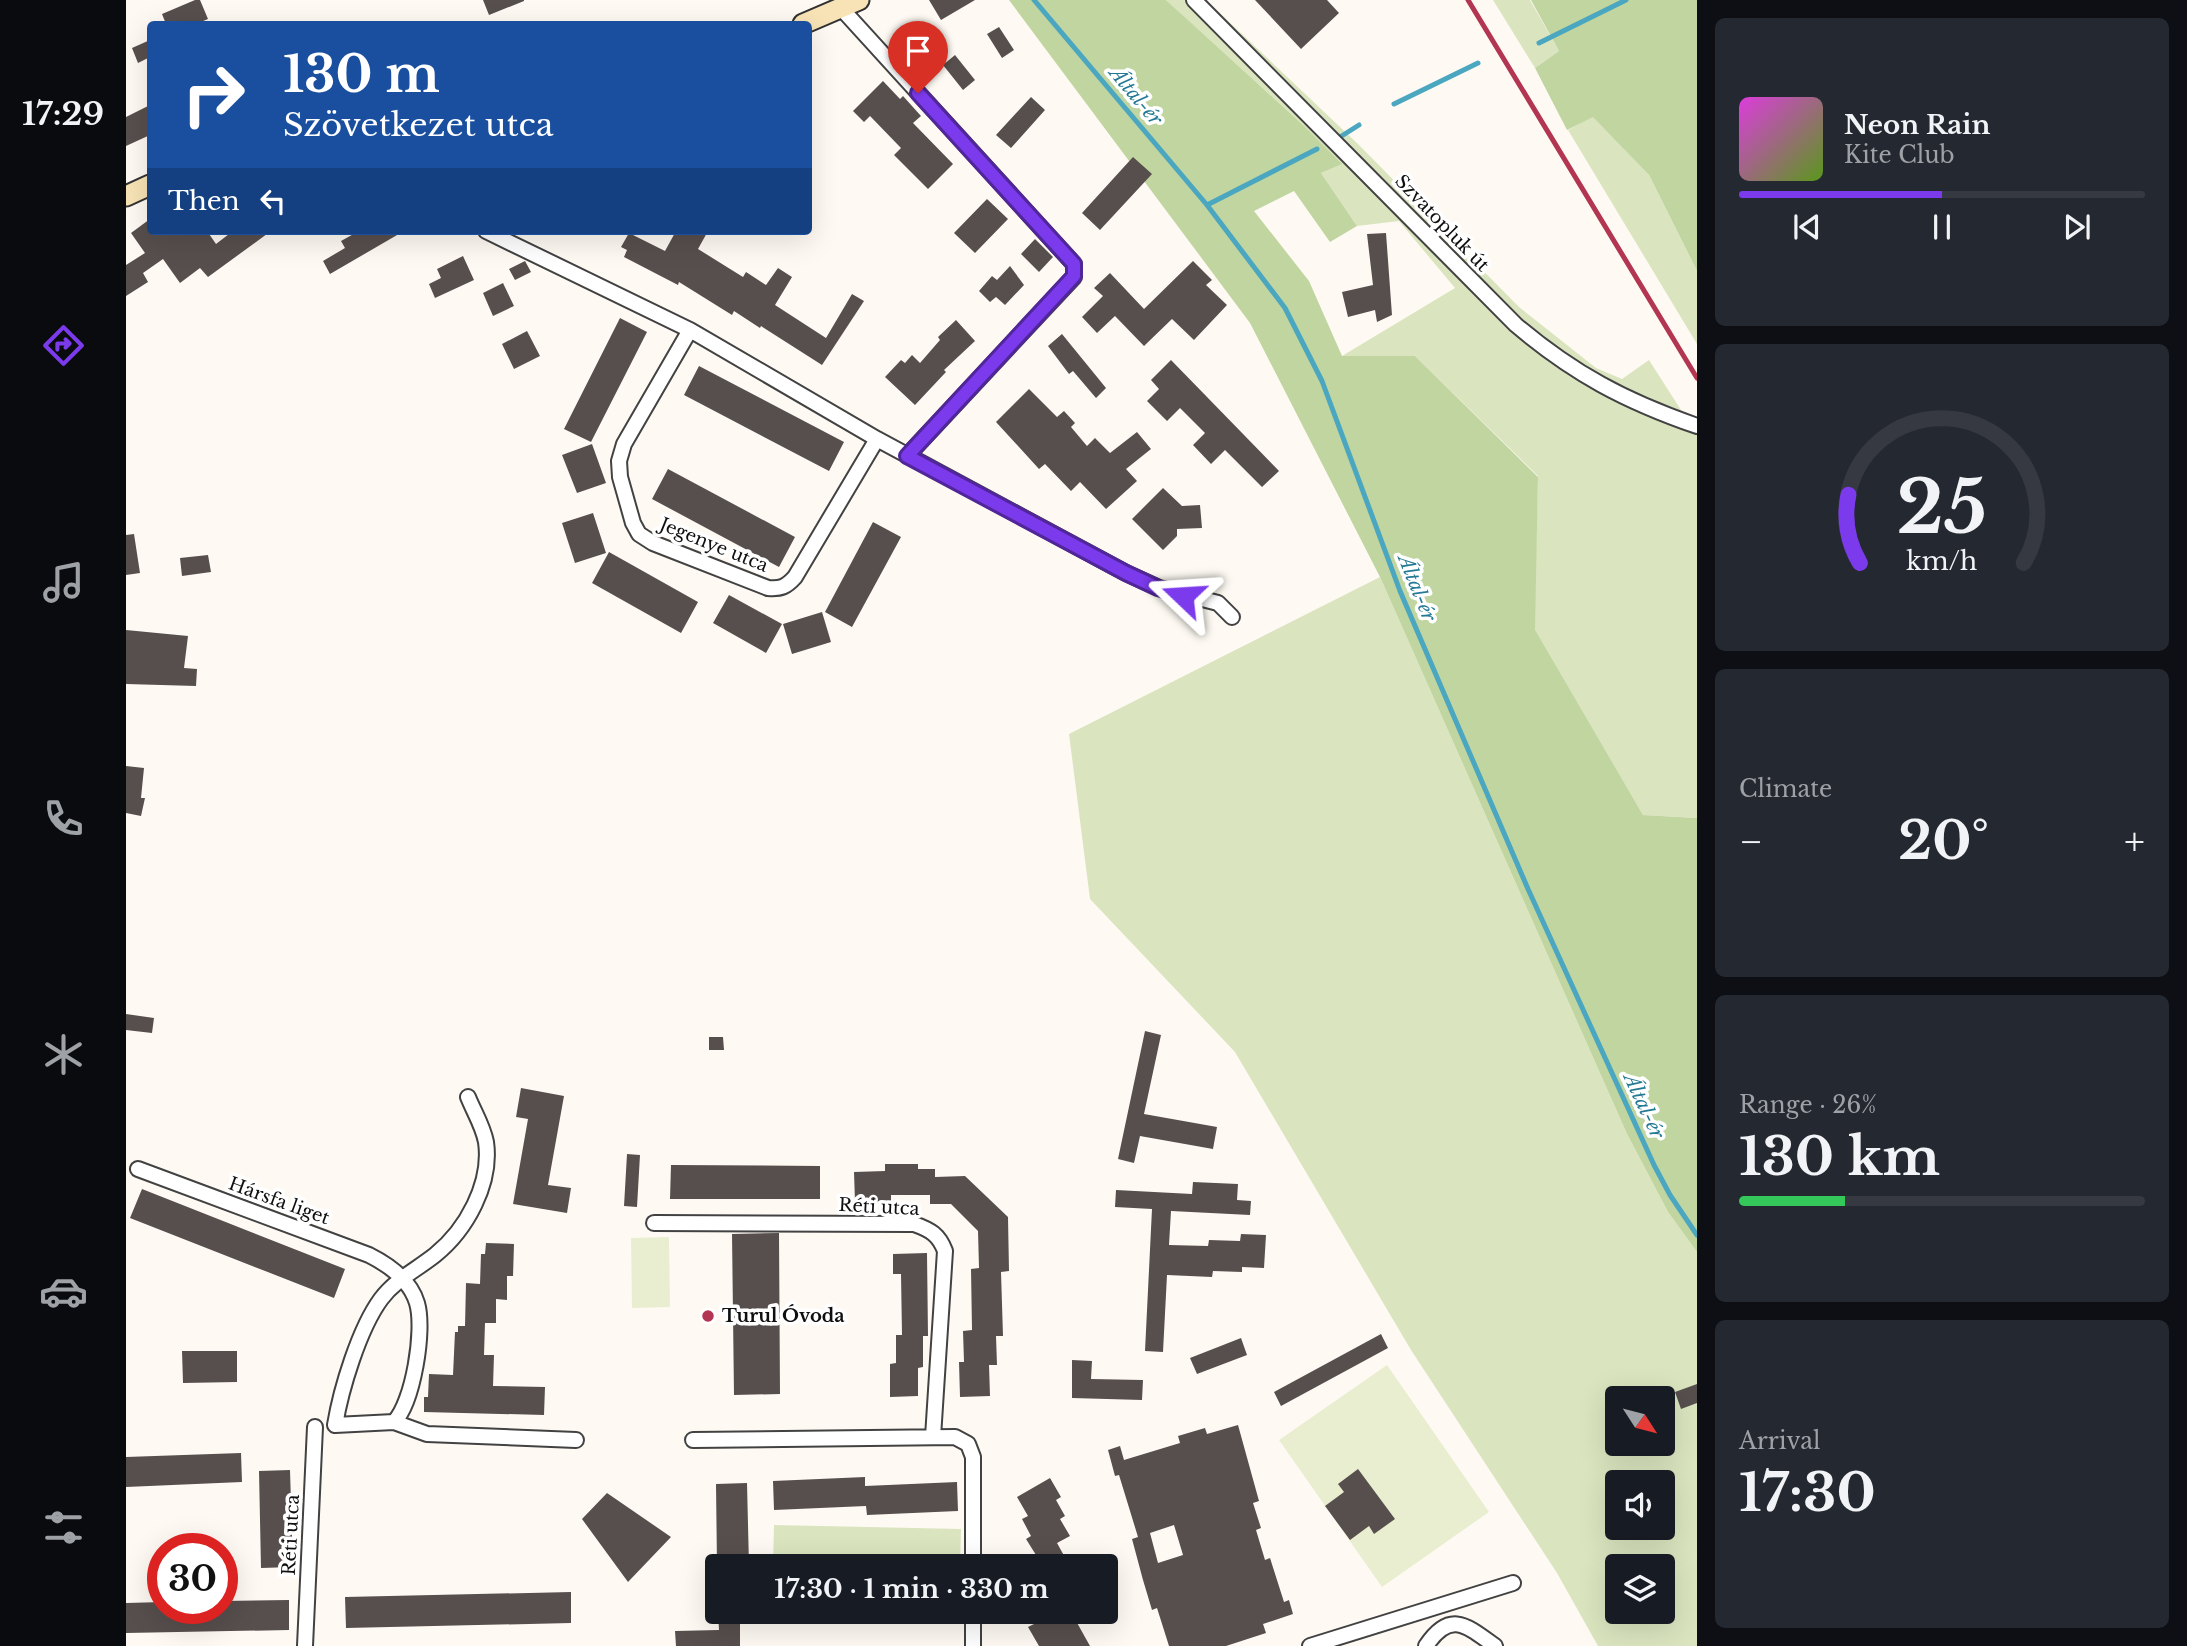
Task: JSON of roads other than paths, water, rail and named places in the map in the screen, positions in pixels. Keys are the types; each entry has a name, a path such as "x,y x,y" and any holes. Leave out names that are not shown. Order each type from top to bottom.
{"street":[{"name":"Szvatopluk út","path":"1194,0 1516,326 1548,353 1615,394 1697,426"},
{"path":"810,21 850,4 1074,264 1074,276 907,456"},
{"path":"126,196 147,187"},
{"path":"493,235 690,330 907,456 1126,573 1158,588 1218,603 1232,617"},
{"name":"Jegenye utca","path":"690,330 624,444 620,461 621,477 633,523 639,534 653,543 768,588 779,589 788,585 877,439"},
{"path":"468,1097 484,1133 486,1147 478,1197 450,1241 422,1266 402,1278 382,1298 369,1320 344,1387 335,1425 394,1422 427,1434 576,1440"},
{"name":"Hársfa liget","path":"138,1169 369,1255 402,1278 417,1303 418,1326 414,1381 403,1413 394,1422"},
{"name":"Réti utca","path":"654,1223 914,1224 929,1229 940,1239 945,1251 933,1437"},
{"name":"Réti utca","path":"305,1646 315,1427"},
{"path":"693,1440 956,1437 968,1444 973,1457 973,1554"},
{"path":"1310,1646 1513,1583"},
{"path":"973,1624 973,1646"},
{"path":"1426,1646 1436,1630 1451,1624 1466,1625 1495,1646"}],"waterway":[{"name":"Által-ér","path":"1034,0 1207,205 1285,308 1322,381 1400,591 1528,889 1654,1165 1697,1235"},
{"path":"1539,43 1626,0"},
{"path":"1394,104 1478,63"},
{"path":"1340,137 1359,125"},
{"path":"1207,205 1317,149"}],"railway":[{"path":"1468,0 1697,378"}],"place":[{"name":"Turul Óvoda","path":"708,1316"}]}
